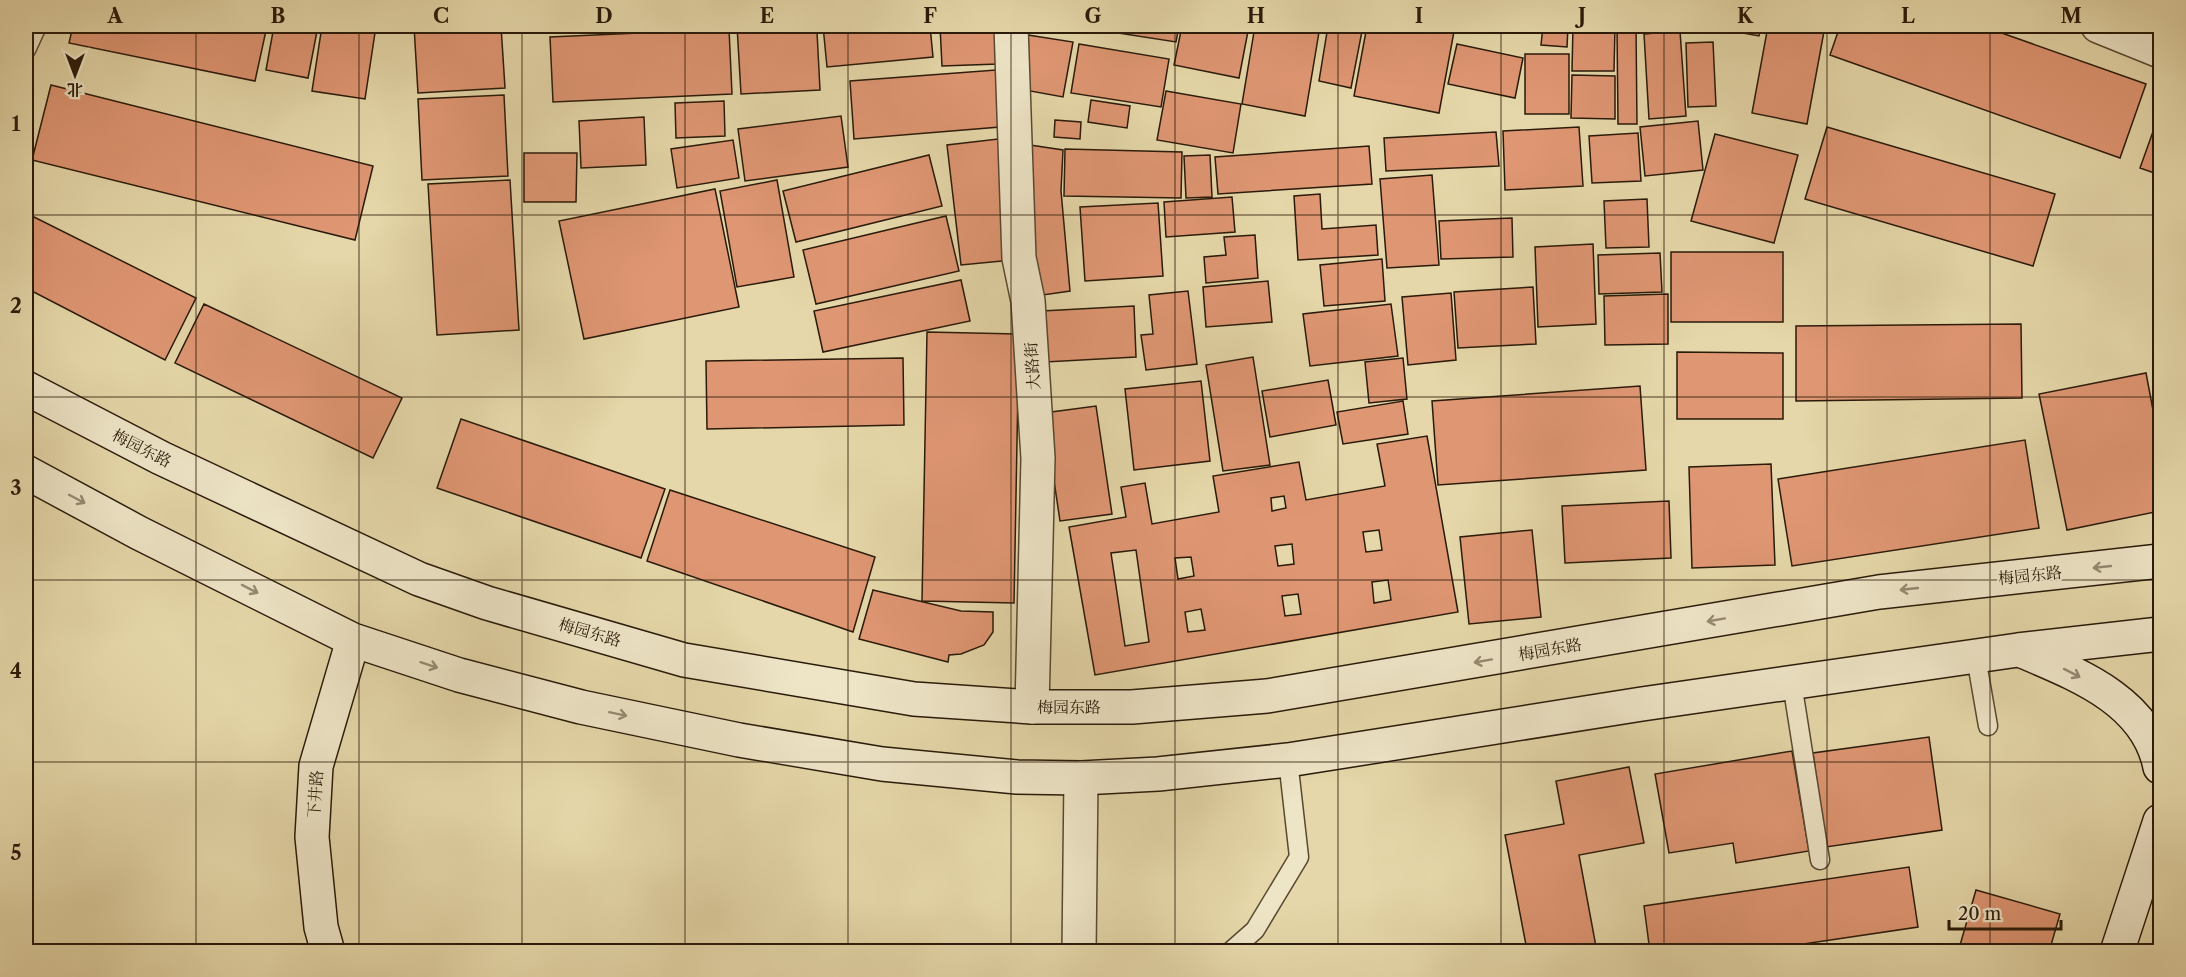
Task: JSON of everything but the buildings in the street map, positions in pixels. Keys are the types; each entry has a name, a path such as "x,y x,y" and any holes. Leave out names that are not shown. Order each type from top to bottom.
{"main road":[{"name":"大路街","path":"1011,26 1019,258 1028,301 1038,458 1032,707"},
{"path":"2098,26 2160,51"},
{"name":"梅园东路","path":"26,388 161,458 301,525 419,579 487,603 684,660 914,699 1032,707 1132,707 1267,696 1879,592 2160,561"},
{"path":"26,472 150,538 353,640 459,675 582,707 739,740 882,764 1017,777 1081,778 1158,774 1288,760 2018,650 2160,633"},
{"name":"下井路","path":"328,951 321,927 312,837 316,766 353,640"},
{"path":"2018,650 2105,690 2145,727 2160,767"},
{"path":"1079,951 1081,778"},
{"path":"2117,951 2160,821"}],"lane":[{"path":"26,50 37,26"},
{"path":"1976,657 1988,726"},
{"path":"1792,683 1820,860"},
{"path":"1230,951 1256,930 1299,857 1288,760"}]}
